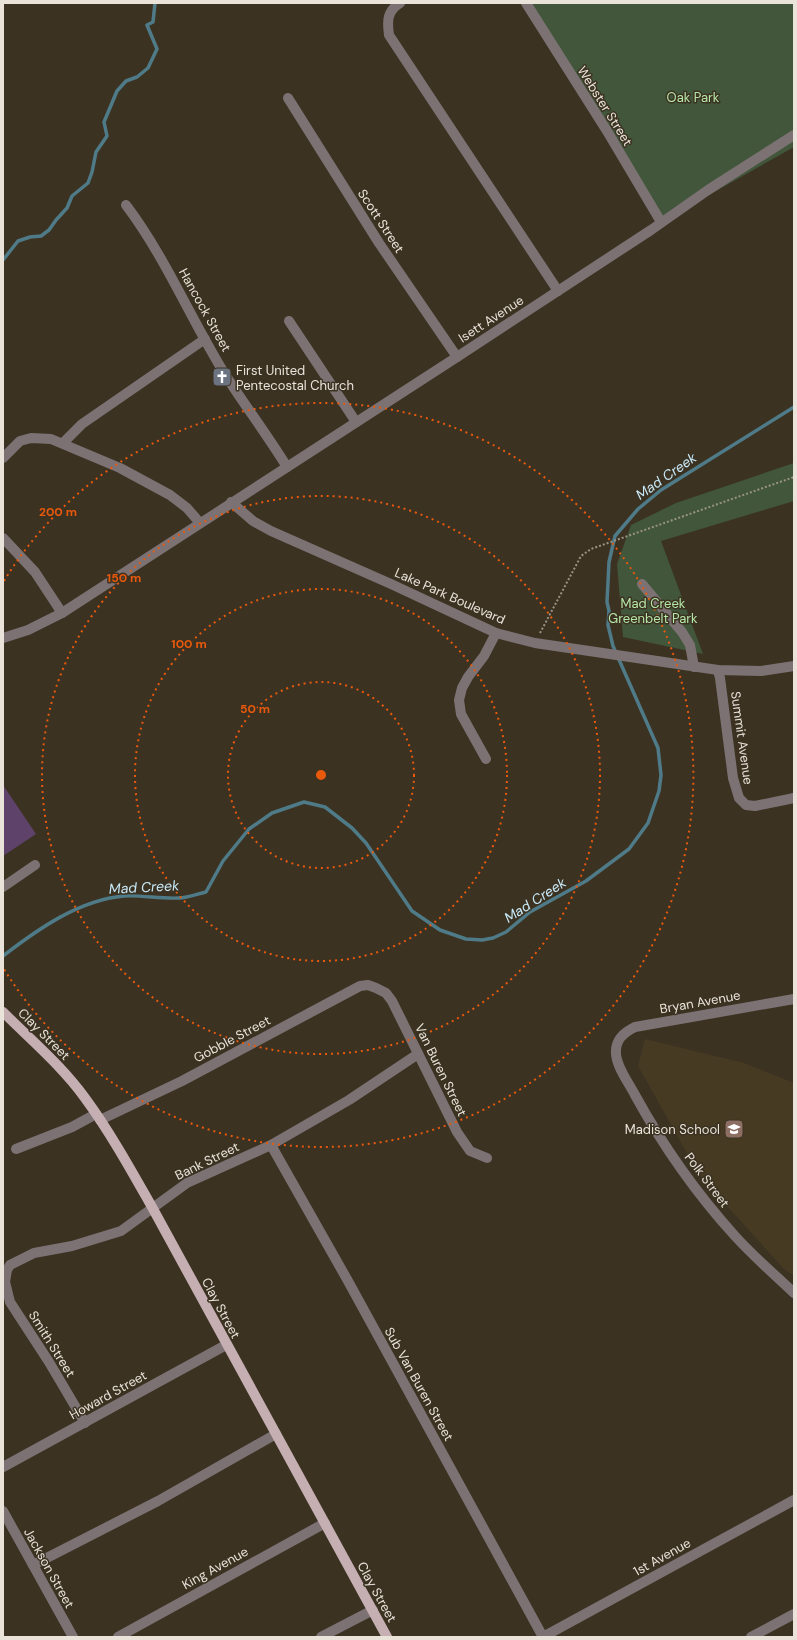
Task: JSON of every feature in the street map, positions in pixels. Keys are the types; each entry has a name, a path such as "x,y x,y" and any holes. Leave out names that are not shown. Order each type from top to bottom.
{"main road":[{"name":"Clay Street","path":"3,1012 69,1078 98,1117 152,1207 226,1345 387,1637"}],"street":[{"path":"400,3 390,12 387,21 389,35 558,291"},
{"name":"Webster Street","path":"526,3 607,131 661,222"},
{"name":"Scott Street","path":"288,98 375,237 457,357"},
{"name":"Isett Avenue","path":"3,638 28,630 62,613 231,502 457,357 708,190 794,135"},
{"name":"Hancock Street","path":"126,206 141,225 165,264 226,376 287,467"},
{"path":"289,321 356,422"},
{"path":"63,443 82,424 205,339"},
{"path":"3,458 20,441 31,438 51,439 120,468 170,495 187,508 200,523"},
{"name":"Lake Park Boulevard","path":"231,502 254,521 271,531 391,584 496,633 535,643 718,670 761,671 794,666"},
{"path":"3,538 35,572 62,613"},
{"path":"642,584 682,632 690,645 694,667"},
{"path":"486,759 461,714 459,700 462,688 468,677 484,656 496,633"},
{"name":"Summit Avenue","path":"718,670 733,778 739,798 746,804 755,806 794,798"},
{"path":"3,887 35,865"},
{"name":"Gobble Street","path":"16,1149 98,1117 182,1081 360,986 368,985 376,988"},
{"name":"Van Buren Street","path":"376,988 386,993 400,1014 457,1132 470,1151 487,1158"},
{"name":"Bryan Avenue","path":"617,1043 625,1032 635,1027 794,999"},
{"name":"Polk Street","path":"617,1043 616,1055 620,1066 648,1119 671,1154 710,1207 736,1237 759,1261 794,1293"},
{"name":"Bank Street","path":"6,1276 10,1265 34,1253 72,1246 120,1231 187,1183 271,1145 350,1100 418,1054"},
{"name":"Sub Van Buren Street","path":"271,1145 543,1637"},
{"name":"Smith Street","path":"6,1276 6,1288 10,1302 49,1362 85,1423"},
{"name":"Howard Street","path":"3,1467 226,1345"},
{"path":"33,1565 158,1501 276,1434"},
{"name":"1st Avenue","path":"543,1637 794,1500"},
{"name":"Jackson Street","path":"3,1511 73,1637"},
{"name":"King Avenue","path":"118,1637 325,1523"},
{"path":"321,1637 373,1610"},
{"path":"751,1637 794,1614"}],"path":[{"path":"535,643 581,556 591,549 794,477"}],"shaded area":[{"name":"Madison School","path":"645,1039 744,1063 794,1083 794,1276 784,1269 700,1176 638,1066"}],"green space":[{"name":"Oak Park","path":"521,3 794,3 794,147 661,222"},
{"name":"Mad Creek Greenbelt Park","path":"794,463 794,501 661,541 703,654 623,637 617,564 631,525 676,503"}],"building":[{"path":"3,785 36,834 3,856"}],"waterway":[{"path":"3,260 18,241 30,237 41,236 49,230 67,208 72,196 88,183 96,152 107,136 104,122 117,91 126,81 137,77 148,68 157,49 147,25 153,22 155,3"},
{"name":"Mad Creek","path":"3,956 45,926 60,917 91,903 124,896 179,898 206,892 223,861 249,829 272,813 304,802 325,807 352,828 366,843 412,911 440,930 466,939 482,940 493,938 506,932 530,912 586,881 629,849 648,823 659,791 661,775 658,748 613,646 608,625 609,611 607,602 609,562 615,536 638,509 661,490 794,407"}],"place":[{"name":"First United Pentecostal Church","path":"222,377"},
{"name":"Madison School","path":"734,1129"}]}
